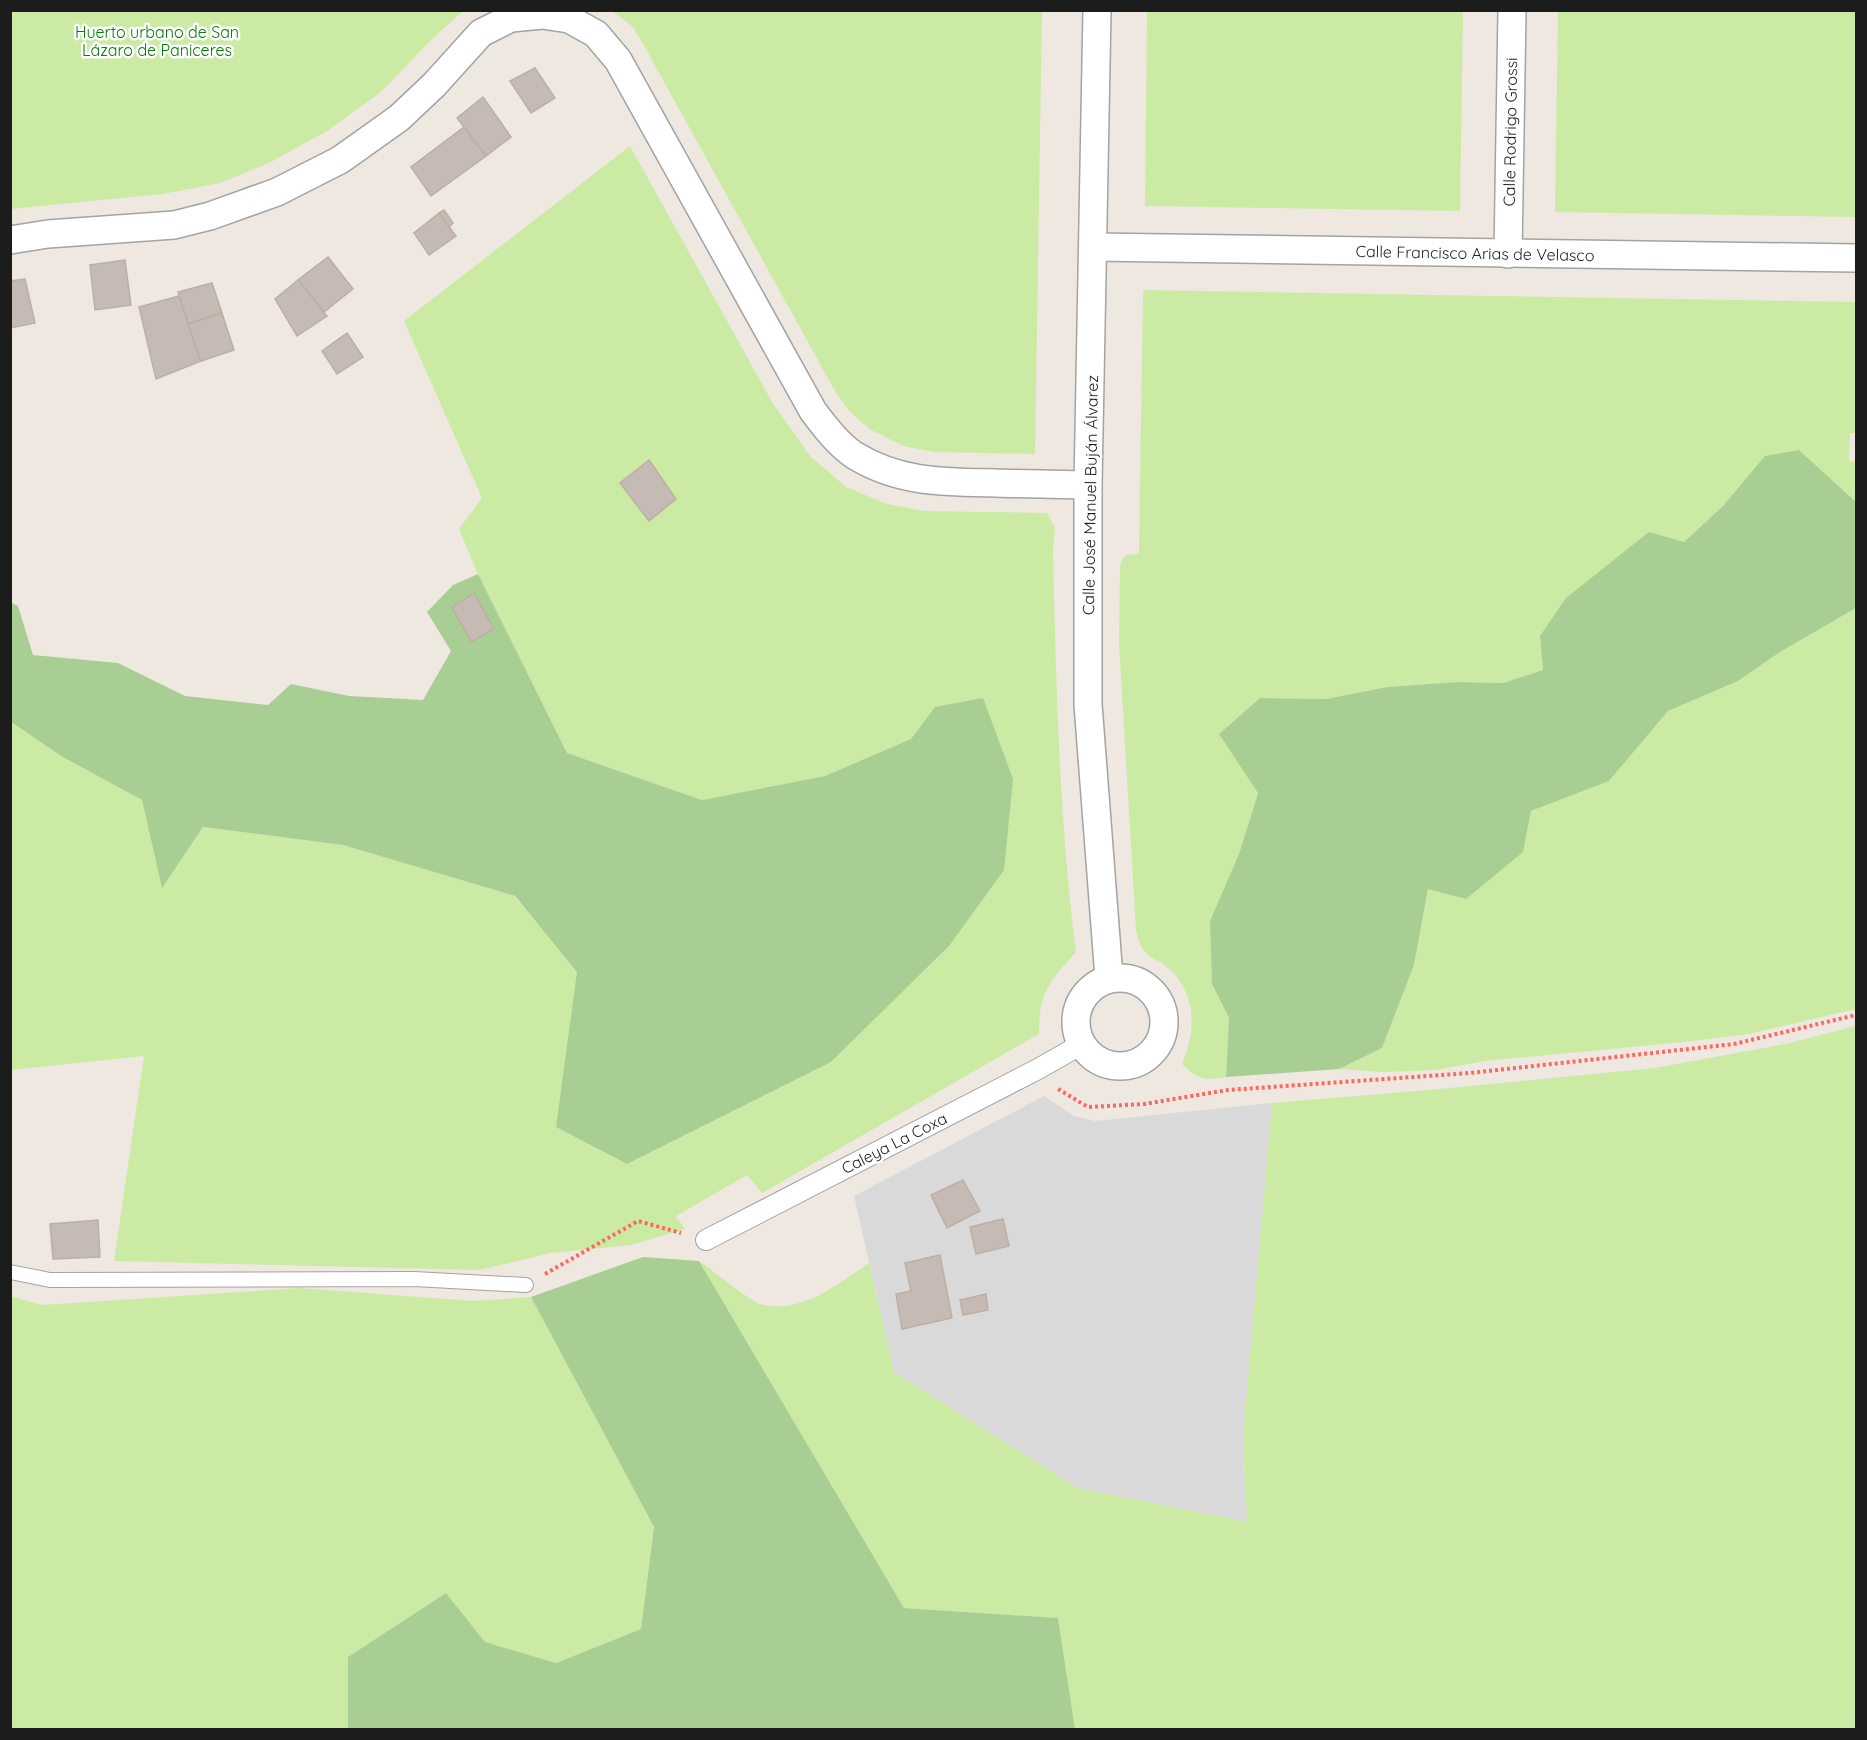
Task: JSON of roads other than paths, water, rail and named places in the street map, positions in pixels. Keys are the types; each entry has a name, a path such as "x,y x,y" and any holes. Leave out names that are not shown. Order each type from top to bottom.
{"street":[{"name":"Calle José Manuel Buján Álvarez","path":"1097,10 1088,485 1088,704 1108,978"},
{"name":"Calle Rodrigo Grossi","path":"1508,254 1512,10"},
{"path":"10,240 48,234 174,225 210,216 277,192 340,160 399,118 434,85 481,33 511,18 542,15 569,19 596,34 618,60 813,411 839,442 852,453 880,469 910,478 943,482 1088,485"},
{"name":"Calle Francisco Arias de Velasco","path":"1093,247 1857,258"},
{"path":"1125,977 1139,981 1151,990 1160,1002 1164,1028 1159,1043 1149,1055 1136,1063 1120,1066 1102,1062 1089,1053 1082,1044 1077,1030 1076,1014 1084,996 1095,985 1108,978 1125,977"},
{"name":"Caleya La Coxa","path":"706,1240 1038,1069 1082,1044"}],"lane":[{"path":"10,1272 50,1280 414,1279 526,1285"}],"park label":[{"name":"Huerto urbano de San Lázaro de Paniceres","path":"157,41"}]}
